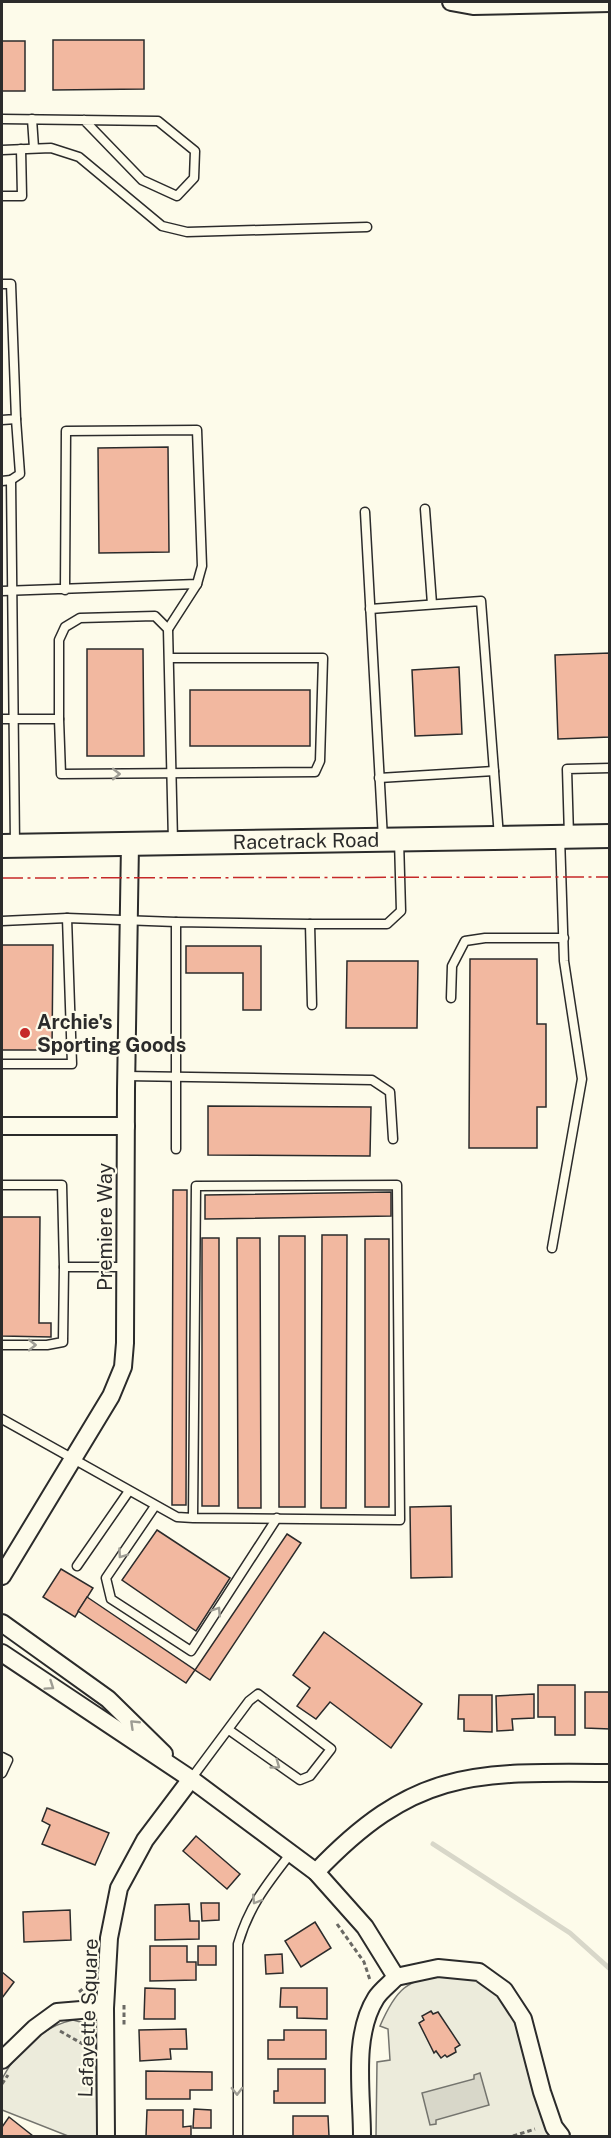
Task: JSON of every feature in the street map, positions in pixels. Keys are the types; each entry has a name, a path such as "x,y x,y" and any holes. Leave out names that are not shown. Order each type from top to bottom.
{"street":[{"path":"452,2 473,6 609,3"},
{"name":"Racetrack Road","path":"8,846 609,836"},
{"name":"Premiere Way","path":"2,1576 111,1396 123,1367 130,844"},
{"path":"2,1126 126,1126"},
{"path":"2,1623 108,1699 190,1779"},
{"path":"2,1653 190,1779 316,1872 365,1927 396,1977"},
{"path":"316,1872 349,1838 384,1812 430,1787 468,1777 512,1772 609,1773"},
{"name":"Lafayette Square","path":"106,2136 105,2008 110,1938 119,1888 145,1840 190,1779"},
{"path":"362,2136 361,2053 367,2019 377,1997 396,1977 438,1968 479,1972 504,1990 523,2019 542,2092 554,2127 561,2136"},
{"path":"8,2063 26,2036 57,2012 105,2008"}],"lane":[{"path":"2,119 32,119 158,121 195,151 194,178 177,196 142,180 84,120"},
{"path":"32,119 33,148"},
{"path":"2,150 51,148 79,157 162,226 187,232 367,227"},
{"path":"2,196 22,196 21,149"},
{"path":"2,284 11,284 20,474 6,480 14,537 6,591 13,719 8,846"},
{"path":"2,420 16,419"},
{"path":"65,590 66,431 197,430 201,566 197,584 168,628 173,843"},
{"path":"425,509 432,604"},
{"path":"2,921 66,918 176,922 387,924 401,911 391,839 379,778 365,512"},
{"path":"6,591 197,584"},
{"path":"370,609 481,601 499,837"},
{"path":"168,628 155,616 80,618 65,627 59,640 58,719 61,774 315,772 320,761 323,658 170,658"},
{"path":"2,719 58,719"},
{"path":"552,1248 582,1079 564,961 567,769 609,768"},
{"path":"379,778 494,771"},
{"path":"2,1064 72,1064 66,918"},
{"path":"176,922 176,1149"},
{"path":"310,924 312,1005"},
{"path":"451,998 452,966 465,941 485,938 564,938"},
{"path":"126,1076 372,1080 390,1092 393,1139"},
{"path":"2,1185 62,1185 64,1267 63,1342 47,1345 2,1345"},
{"path":"2,1419 74,1457 177,1517 193,1518 400,1520 397,1185 196,1186 193,1518"},
{"path":"64,1267 126,1268"},
{"path":"77,1566 129,1491"},
{"path":"155,1506 106,1578 111,1599 191,1652 277,1518"},
{"path":"190,1779 249,1701 258,1694 331,1749 305,1779 295,1778 229,1730"},
{"path":"2,1756 8,1760 2,1773"},
{"path":"237,2136 238,1944 245,1918 256,1897 291,1853"}],"path":[{"path":"334,1919 364,1962 370,1977 370,1985"},
{"path":"124,2004 124,2028"},
{"path":"56,2028 92,2050"},
{"path":"2,2084 8,2063"},
{"path":"513,2136 535,2130 537,2118"}],"shaded area":[{"path":"446,1973 478,1980 495,1992 508,2009 517,2029 543,2118 552,2136 376,2136 377,2062 390,2060 388,2029 380,2026 391,2003 404,1988 421,1979"},
{"path":"73,2020 88,2024 96,2034 97,2136 68,2136 2,2110 2,2080 16,2058 42,2034"},
{"path":"480,2073 489,2105 436,2120 436,2124 430,2125 422,2093 474,2079 474,2075"}],"building":[{"path":"53,40 144,40 144,89 53,90"},
{"path":"2,41 25,41 25,91 2,91"},
{"path":"168,447 169,552 99,553 98,448"},
{"path":"87,649 143,649 144,756 87,756"},
{"path":"610,653 610,737 558,739 555,655"},
{"path":"459,667 462,734 415,736 412,670"},
{"path":"190,690 310,690 310,746 190,746"},
{"path":"2,945 53,945 52,1050 2,1050"},
{"path":"186,946 261,946 261,1010 243,1010 243,973 186,973"},
{"path":"470,959 537,959 537,1024 546,1024 546,1107 537,1107 537,1148 469,1148"},
{"path":"347,961 418,961 417,1028 346,1028"},
{"path":"208,1106 371,1107 370,1156 208,1155"},
{"path":"173,1190 187,1190 186,1505 172,1505"},
{"path":"391,1192 391,1216 205,1219 205,1195"},
{"path":"2,1217 40,1217 39,1323 51,1323 51,1337 2,1336"},
{"path":"322,1235 347,1235 346,1508 321,1508"},
{"path":"279,1236 305,1236 305,1507 279,1507"},
{"path":"202,1238 219,1238 219,1506 202,1506"},
{"path":"237,1238 260,1238 261,1508 238,1508"},
{"path":"365,1239 389,1239 389,1507 365,1507"},
{"path":"451,1506 452,1577 411,1578 410,1507"},
{"path":"157,1530 230,1578 196,1631 122,1580"},
{"path":"287,1534 301,1543 210,1680 195,1670"},
{"path":"61,1569 93,1588 75,1617 43,1597"},
{"path":"87,1597 195,1670 186,1683 78,1611"},
{"path":"324,1632 422,1704 391,1748 330,1702 316,1719 297,1706 310,1688 293,1675"},
{"path":"538,1685 575,1685 575,1735 555,1735 555,1717 538,1717"},
{"path":"585,1692 610,1692 610,1729 585,1728"},
{"path":"534,1694 534,1718 512,1719 513,1730 497,1731 496,1696"},
{"path":"459,1695 492,1695 492,1732 464,1731 464,1719 458,1719"},
{"path":"47,1808 109,1833 95,1865 42,1844 50,1825 42,1821"},
{"path":"196,1836 240,1874 227,1889 183,1851"},
{"path":"201,1903 219,1903 219,1920 202,1921"},
{"path":"189,1904 190,1921 199,1921 199,1939 155,1940 155,1905"},
{"path":"70,1910 71,1940 24,1942 23,1912"},
{"path":"315,1922 331,1948 301,1967 285,1941"},
{"path":"150,1946 187,1946 187,1962 196,1962 196,1980 150,1981"},
{"path":"198,1946 216,1946 216,1965 198,1965"},
{"path":"282,1954 283,1973 266,1974 265,1955"},
{"path":"2,1972 14,1982 2,1998"},
{"path":"145,1988 175,1989 175,2019 144,2019"},
{"path":"281,1988 327,1988 327,2019 297,2018 297,2007 280,2007"},
{"path":"431,2011 433,2014 438,2012 460,2045 455,2048 456,2052 447,2057 445,2055 441,2058 436,2051 434,2053 419,2023 424,2020 422,2016"},
{"path":"186,2029 187,2049 170,2049 171,2059 140,2061 139,2030"},
{"path":"284,2030 326,2030 326,2059 268,2059 268,2040 284,2040"},
{"path":"278,2069 325,2069 325,2103 274,2103 274,2091 278,2091"},
{"path":"146,2071 212,2072 212,2090 190,2090 190,2099 146,2099"},
{"path":"194,2109 211,2110 211,2128 193,2128"},
{"path":"147,2110 183,2110 183,2127 191,2126 191,2136 146,2136"},
{"path":"293,2116 328,2116 329,2136 293,2136"},
{"path":"9,2117 33,2136 2,2136 2,2127"}],"waterway":[{"path":"433,1844 570,1933 610,1969"}],"power":[{"path":"2,878 610,877"}],"place":[{"name":"Archie's Sporting Goods","path":"25,1033"}]}
